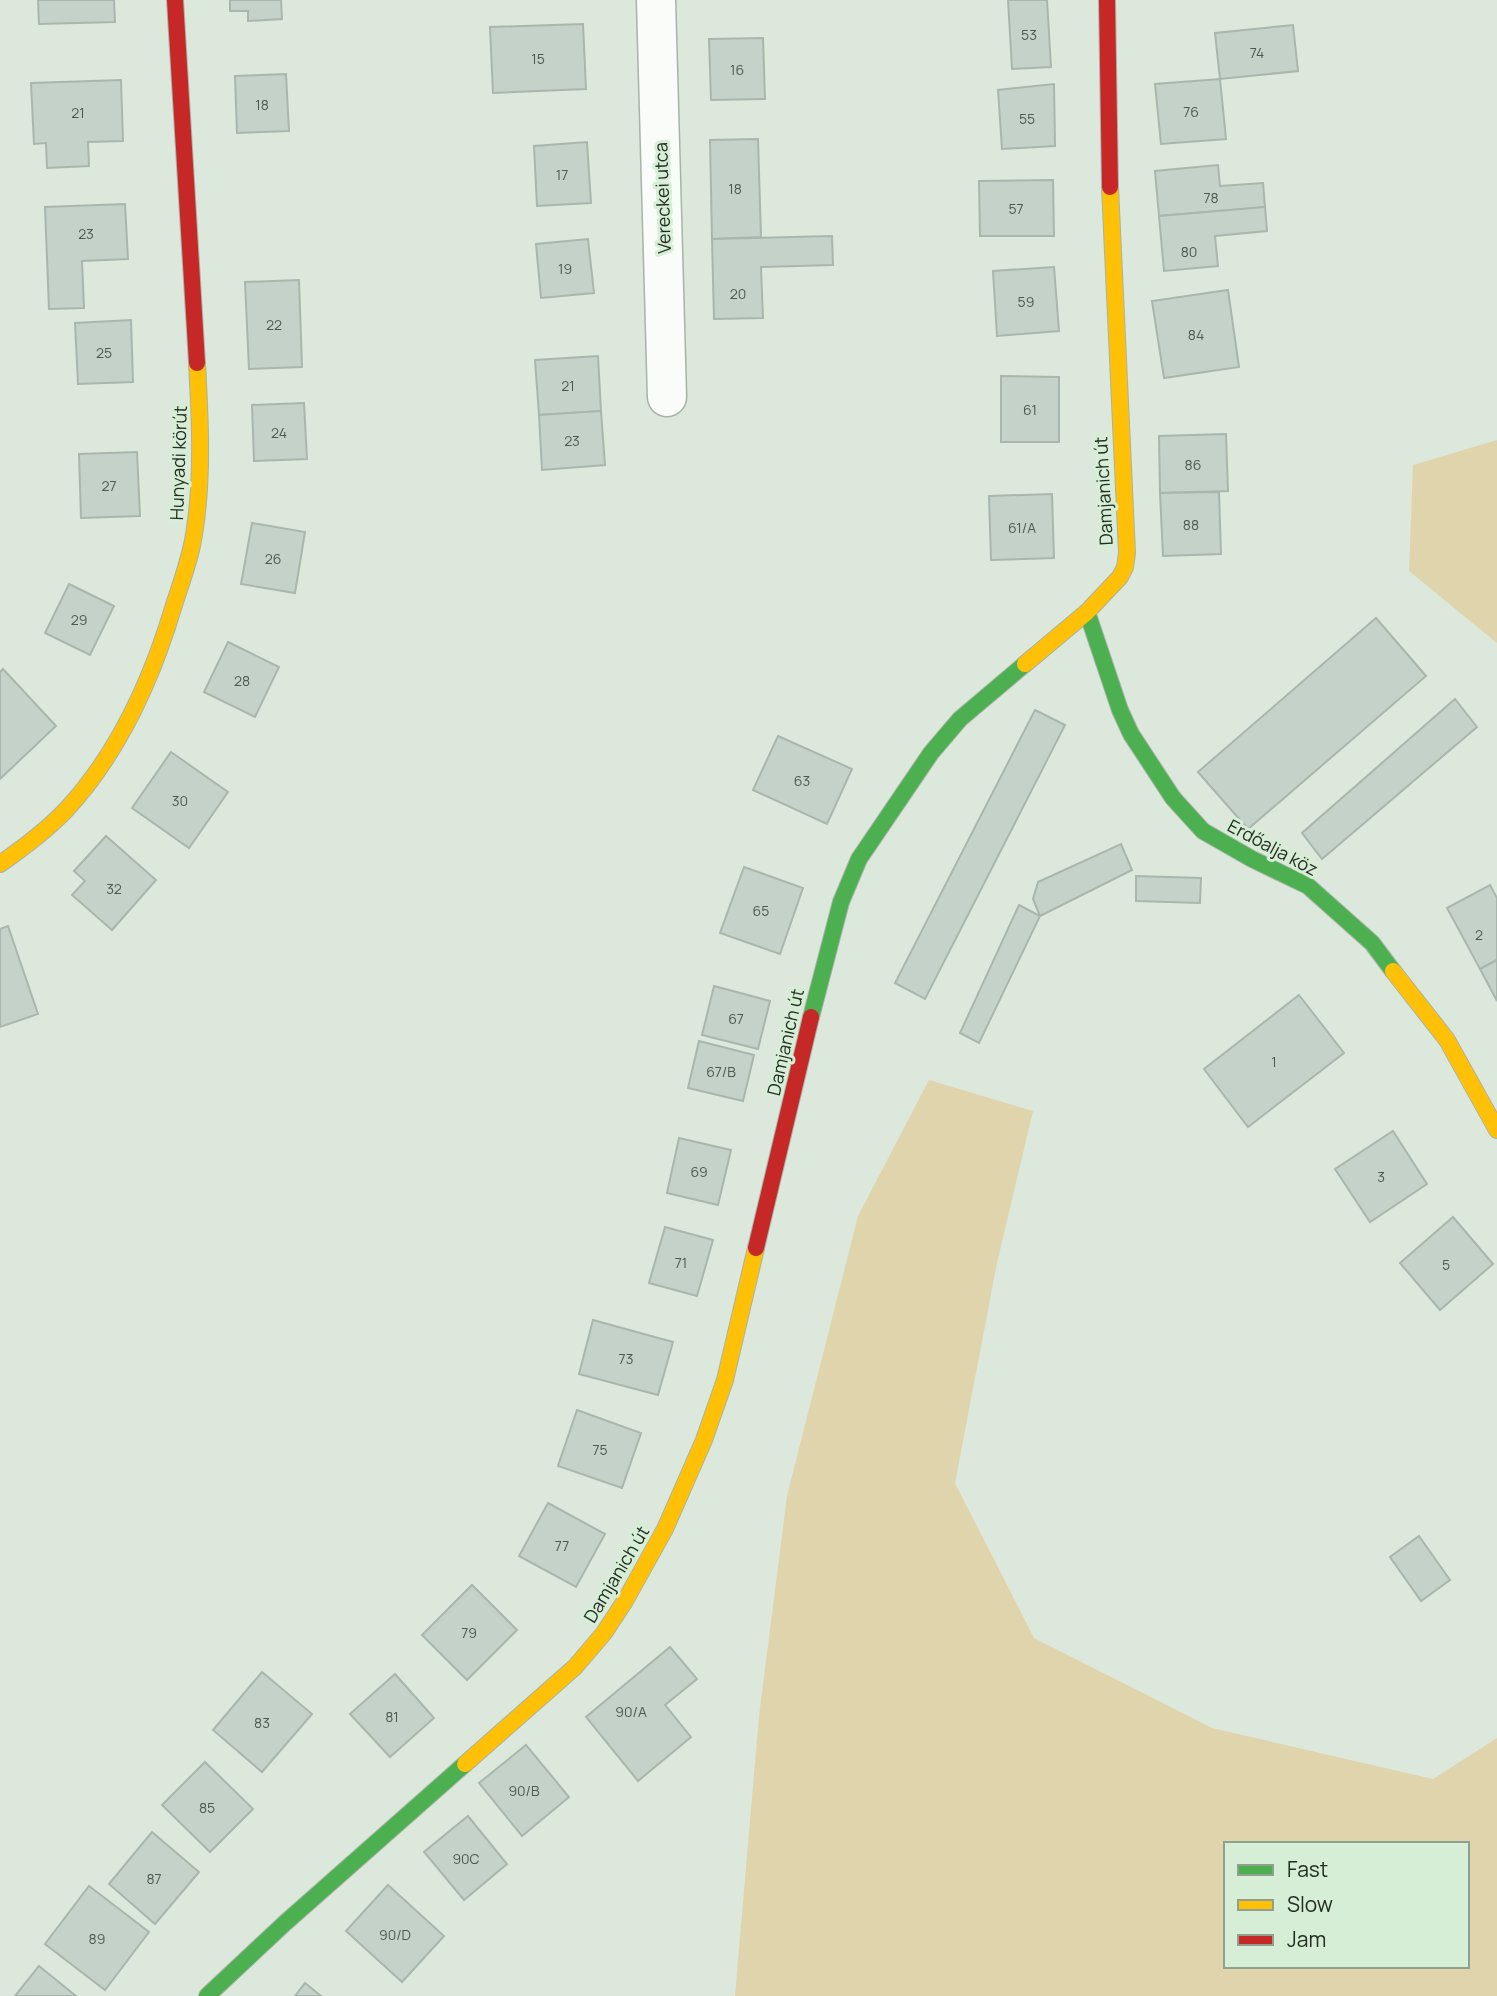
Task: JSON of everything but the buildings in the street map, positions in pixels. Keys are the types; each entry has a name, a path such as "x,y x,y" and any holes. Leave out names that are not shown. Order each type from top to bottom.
{"street":[{"name":"Hunyadi körút","path":"0,864 51,827 101,768 126,727 166,637 196,528 201,419 188,251 175,0"},
{"name":"Vereckei utca","path":"656,0 667,397"},
{"name":"Damjanich út","path":"207,1996 285,1923 575,1667 604,1633 625,1601 666,1529 686,1485 725,1380 826,952 841,902 859,859 931,754 960,719 1087,612 1120,577 1125,567 1111,232 1107,0"},
{"name":"Erdőalja köz","path":"1087,612 1120,710 1131,734 1173,798 1203,831 1308,886 1372,943 1447,1040 1497,1130"}],"shaded area":[{"path":"1497,440 1497,643 1409,571 1413,465"},
{"path":"929,1080 1033,1111 997,1263 955,1483 1034,1638 1212,1728 1433,1779 1497,1738 1497,1996 735,1996 759,1716 787,1496 858,1216"}],"traffic: fast":[{"path":"1087,612 1120,710 1131,734 1173,798 1203,831 1308,886 1372,943 1393,971"},
{"path":"811,1017 841,902 859,859 931,753 960,719 1025,664"},
{"path":"207,1996 285,1923 465,1764"}],"traffic: slow":[{"path":"1025,664 1087,612 1120,577 1125,567 1127,553 1110,187"},
{"path":"0,864 50,825 85,788 118,740 155,660 192,547 198,508 200,425 197,363"},
{"path":"1393,971 1447,1040 1497,1130"},
{"path":"465,1764 575,1667 604,1633 625,1601 665,1529 704,1440 725,1380 756,1248"}],"traffic: jam":[{"path":"175,0 197,363"},
{"path":"1107,0 1110,187"},
{"path":"756,1248 811,1017"}]}
